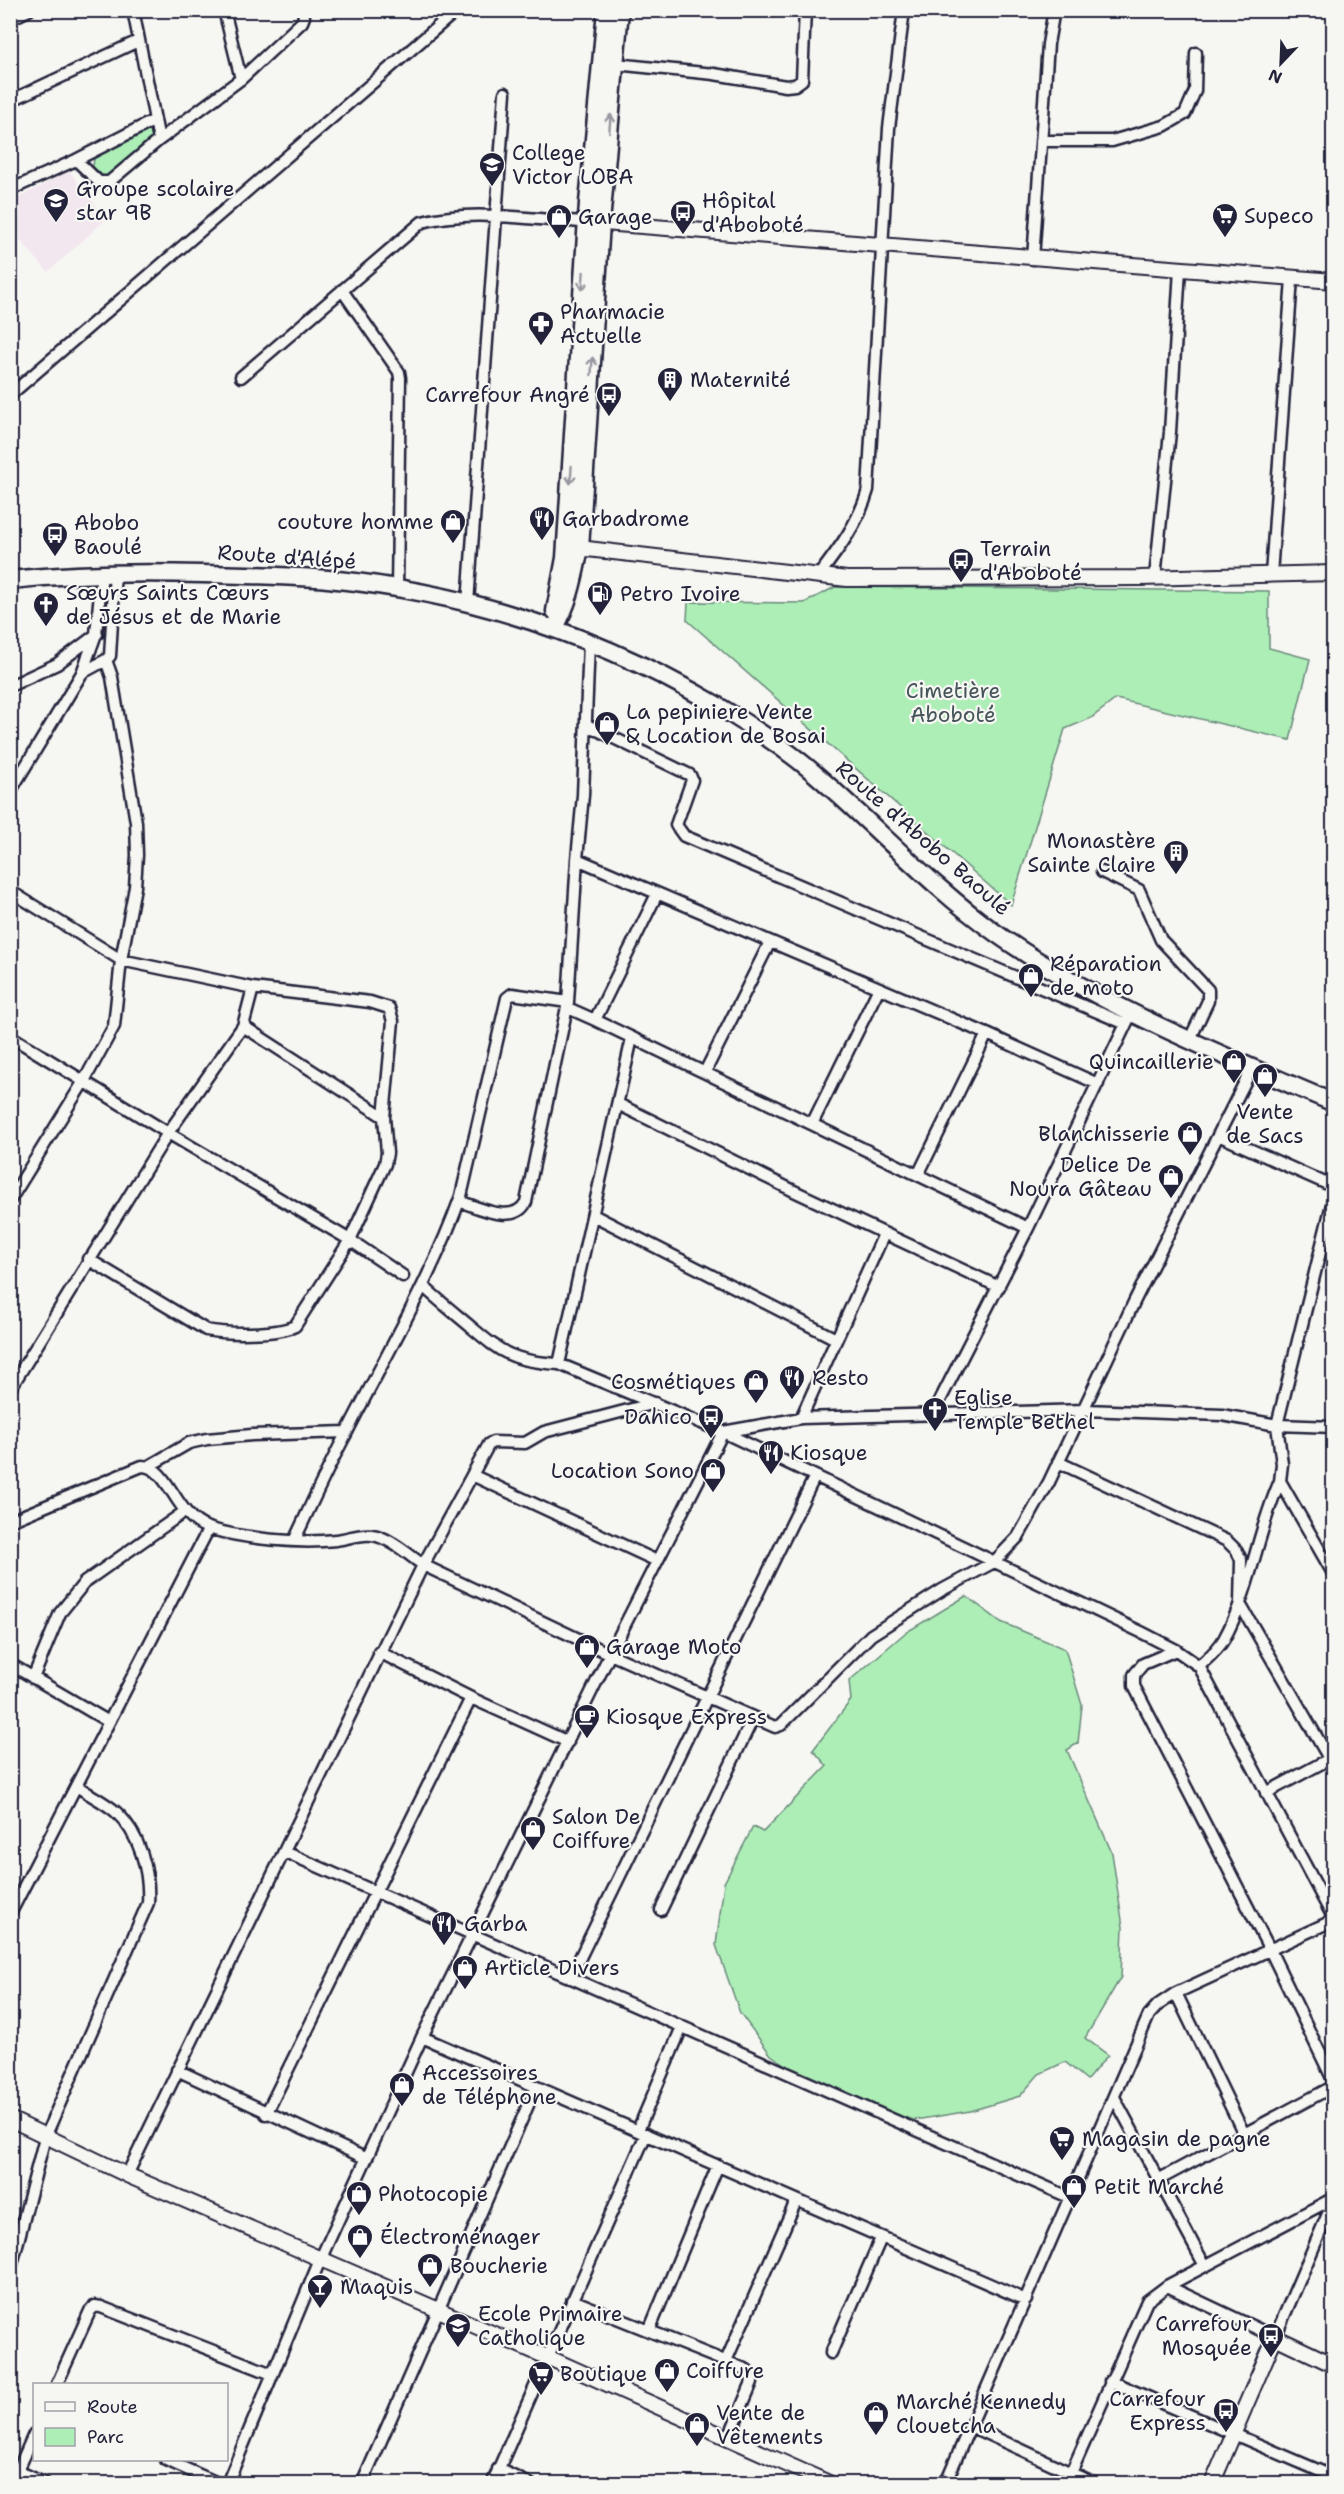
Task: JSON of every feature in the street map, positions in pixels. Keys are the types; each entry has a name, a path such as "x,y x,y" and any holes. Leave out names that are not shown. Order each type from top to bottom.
{"main road":[{"path":"555,627 565,611 573,584 573,547 606,10"},
{"path":"594,222 620,10"},
{"name":"Route d'Alépé","path":"10,580 109,572 329,579 468,603 555,627"},
{"name":"Route d'Abobo Baoulé","path":"555,627 662,676 717,706 776,743 813,772 951,898 998,934 1129,1018 1190,1039 1334,1102"}],"street":[{"path":"10,19 28,10"},
{"path":"133,10 153,121 159,140"},
{"path":"224,10 241,79"},
{"path":"76,160 99,182 104,184 109,182 159,140 241,79 302,22 303,10"},
{"path":"10,395 458,10"},
{"path":"615,64 714,74 786,86 795,85 802,80 805,10"},
{"path":"819,575 845,539 860,512 868,490 889,128 904,10"},
{"path":"1033,259 1048,44 1054,10"},
{"path":"10,101 138,41"},
{"path":"1041,141 1112,141 1164,126 1185,114 1196,91 1196,52"},
{"path":"468,603 505,93"},
{"path":"10,190 153,121"},
{"path":"241,376 422,222 434,219 496,215 1334,281"},
{"path":"1155,578 1170,432 1180,269"},
{"path":"1271,575 1292,278"},
{"path":"342,290 399,372 397,589"},
{"path":"573,547 846,579 1155,578 1334,573"},
{"path":"82,673 110,656 109,572"},
{"path":"10,792 82,673 96,634 109,572"},
{"path":"10,686 57,664 96,634 110,630"},
{"path":"459,1201 507,1214 523,1209 550,1097 568,1005 587,725 589,642"},
{"path":"10,1200 84,1081 114,1026 121,960 135,887 137,855 136,822 112,677 106,660"},
{"path":"587,725 690,775 692,780 676,825 684,836 1129,1018 999,1287 934,1412"},
{"path":"577,860 987,1034 1098,1084"},
{"path":"1102,872 1139,890 1161,940 1208,990 1208,1001 1190,1039"},
{"path":"10,891 121,960 253,988 370,1002 389,1008 393,1021 384,1117 387,1153 385,1164 350,1240 299,1323 282,1331 217,1332 206,1330 88,1260"},
{"path":"595,1020 657,894"},
{"path":"705,1072 770,942"},
{"path":"10,1389 168,1133 243,1026 253,988"},
{"path":"812,1124 879,988"},
{"path":"294,1540 346,1432 366,1399 423,1286 459,1201 507,998 512,994 568,1005 1028,1228"},
{"path":"243,1026 384,1117"},
{"path":"918,1175 987,1034"},
{"path":"10,1036 168,1133 350,1240 403,1276"},
{"path":"558,1364 632,1038"},
{"path":"149,1466 160,1474 184,1512 194,1521 209,1528 294,1540 337,1540 370,1534 380,1537 423,1565 610,1654 753,1718 775,1727 781,1725 871,1635 932,1596 994,1562 1018,1537 1031,1518 1085,1410 1135,1300 1252,1068"},
{"path":"618,1104 884,1234 999,1287"},
{"path":"1218,1134 1334,1187"},
{"path":"1199,1666 1224,1640 1240,1604 1267,1511 1280,1481 1282,1464 1277,1425 1334,1196"},
{"path":"593,1215 836,1339"},
{"path":"801,1418 884,1234"},
{"path":"423,1286 489,1344 509,1355 529,1362 558,1364 723,1432 1176,1650 1199,1666 1334,1920 1176,1993 1158,2005 1149,2015 945,2484"},
{"path":"127,2175 285,1852 379,1652 489,1444 493,1442 525,1443 544,1432 655,1403"},
{"path":"723,1432 801,1418 934,1412 1085,1410 1222,1415 1277,1425 1334,1427"},
{"path":"10,1521 142,1466 149,1466 189,1443 252,1435 346,1432"},
{"path":"227,2484 320,2260 422,2037 610,1654 723,1432"},
{"path":"1058,1462 1227,1541 1237,1551 1241,1560 1240,1604 1332,1761 1266,1793"},
{"path":"472,1474 657,1561"},
{"path":"570,1978 816,1476"},
{"path":"1280,1481 1334,1575"},
{"path":"33,1678 60,1613 85,1582 184,1512"},
{"path":"10,1914 209,1528"},
{"path":"1158,2180 1334,2084 1270,1950 1134,1686 1134,1675 1143,1664 1176,1650"},
{"path":"379,1652 471,1698 568,1742"},
{"path":"10,1664 109,1722"},
{"path":"266,2114 471,1698"},
{"path":"661,1910 753,1718"},
{"path":"10,2272 45,2137 148,1903 146,1872 131,1830 116,1812 77,1786"},
{"path":"285,1852 1071,2198"},
{"path":"1176,1993 1244,2134"},
{"path":"492,2484 642,2132 682,2028"},
{"path":"422,2037 1026,2300"},
{"path":"177,2070 266,2114 365,2158"},
{"path":"362,2484 536,2087"},
{"path":"1114,2097 1205,2266"},
{"path":"10,2119 127,2175 547,2357 831,2484"},
{"path":"649,2331 718,2165"},
{"path":"1071,2473 1147,2301 1167,2286 1334,2199"},
{"path":"1212,2484 1334,2199"},
{"path":"726,2361 796,2201"},
{"path":"831,2353 881,2238"},
{"path":"1167,2286 1334,2365"},
{"path":"572,2300 747,2370 752,2382 729,2437"},
{"path":"58,2383 90,2311 95,2306 272,2374"},
{"path":"1110,2381 1233,2433 1328,2478"},
{"path":"970,2426 1095,2484"},
{"path":"12,2484 33,2436"},
{"path":"168,2461 220,2484"},
{"path":"498,2469 530,2484"},
{"path":"18,2471 46,2484"}],"shaded area":[{"name":"Groupe scolaire star 9B","path":"69,171 106,219 48,272 11,229 11,202"}],"green space":[{"path":"150,126 154,140 107,180 93,167 94,158"},
{"name":"Cimetière Aboboté","path":"835,587 1269,591 1269,648 1310,659 1290,740 1116,699 1091,718 1065,729 1011,905 687,620 688,602 804,603"},
{"path":"966,1596 1001,1622 1065,1649 1082,1705 1078,1743 1067,1750 1112,1853 1123,1927 1121,1977 1085,2038 1108,2055 1087,2080 1065,2062 1039,2074 1020,2096 970,2111 915,2120 842,2104 771,2055 740,2013 716,1945 724,1883 753,1827 763,1832 827,1766 813,1750 851,1700 849,1681 905,1633"}],"place":[{"name":"College Victor LOBA","path":"492,188"},
{"name":"Groupe scolaire star 9B","path":"56,224"},
{"name":"Hôpital d'Aboboté","path":"683,236"},
{"name":"Supeco","path":"1225,239"},
{"name":"Garage","path":"559,240"},
{"name":"Pharmacie Actuelle","path":"541,347"},
{"name":"Maternité","path":"670,403"},
{"name":"Carrefour Angré","path":"609,418"},
{"name":"Garbadrome","path":"542,542"},
{"name":"couture homme","path":"453,545"},
{"name":"Abobo Baoulé","path":"55,558"},
{"name":"Terrain d'Aboboté","path":"961,584"},
{"name":"Petro Ivoire","path":"600,617"},
{"name":"Sœurs Saints Cœurs de Jésus et de Marie","path":"46,628"},
{"name":"La pepiniere Vente & Location de Bosai","path":"607,747"},
{"name":"Monastère Sainte Claire","path":"1176,876"},
{"name":"Réparation de moto","path":"1031,999"},
{"name":"Quincaillerie","path":"1234,1085"},
{"name":"Vente de Sacs","path":"1265,1099"},
{"name":"Blanchisserie","path":"1190,1157"},
{"name":"Delice De Noura Gâteau","path":"1171,1200"},
{"name":"Resto","path":"792,1401"},
{"name":"Cosmétiques","path":"756,1405"},
{"name":"Eglise Temple Bethel","path":"935,1433"},
{"name":"Dahico","path":"711,1440"},
{"name":"Kiosque","path":"771,1476"},
{"name":"Location Sono","path":"713,1494"},
{"name":"Garage Moto","path":"587,1670"},
{"name":"Kiosque Express","path":"587,1740"},
{"name":"Salon De Coiffure","path":"533,1852"},
{"name":"Garba","path":"444,1947"},
{"name":"Article Divers","path":"465,1991"},
{"name":"Accessoires de Téléphone","path":"402,2108"},
{"name":"Magasin de pagne","path":"1062,2162"},
{"name":"Petit Marché","path":"1074,2210"},
{"name":"Photocopie","path":"359,2217"},
{"name":"Électroménager","path":"360,2260"},
{"name":"Boucherie","path":"430,2289"},
{"name":"Maquis","path":"320,2310"},
{"name":"Ecole Primaire Catholique","path":"458,2349"},
{"name":"Carrefour Mosquée","path":"1271,2359"},
{"name":"Coiffure","path":"667,2394"},
{"name":"Boutique","path":"541,2397"},
{"name":"Carrefour Express","path":"1226,2434"},
{"name":"Marché Kennedy Clouetcha","path":"876,2437"},
{"name":"Vente de Vêtements","path":"697,2448"}]}
